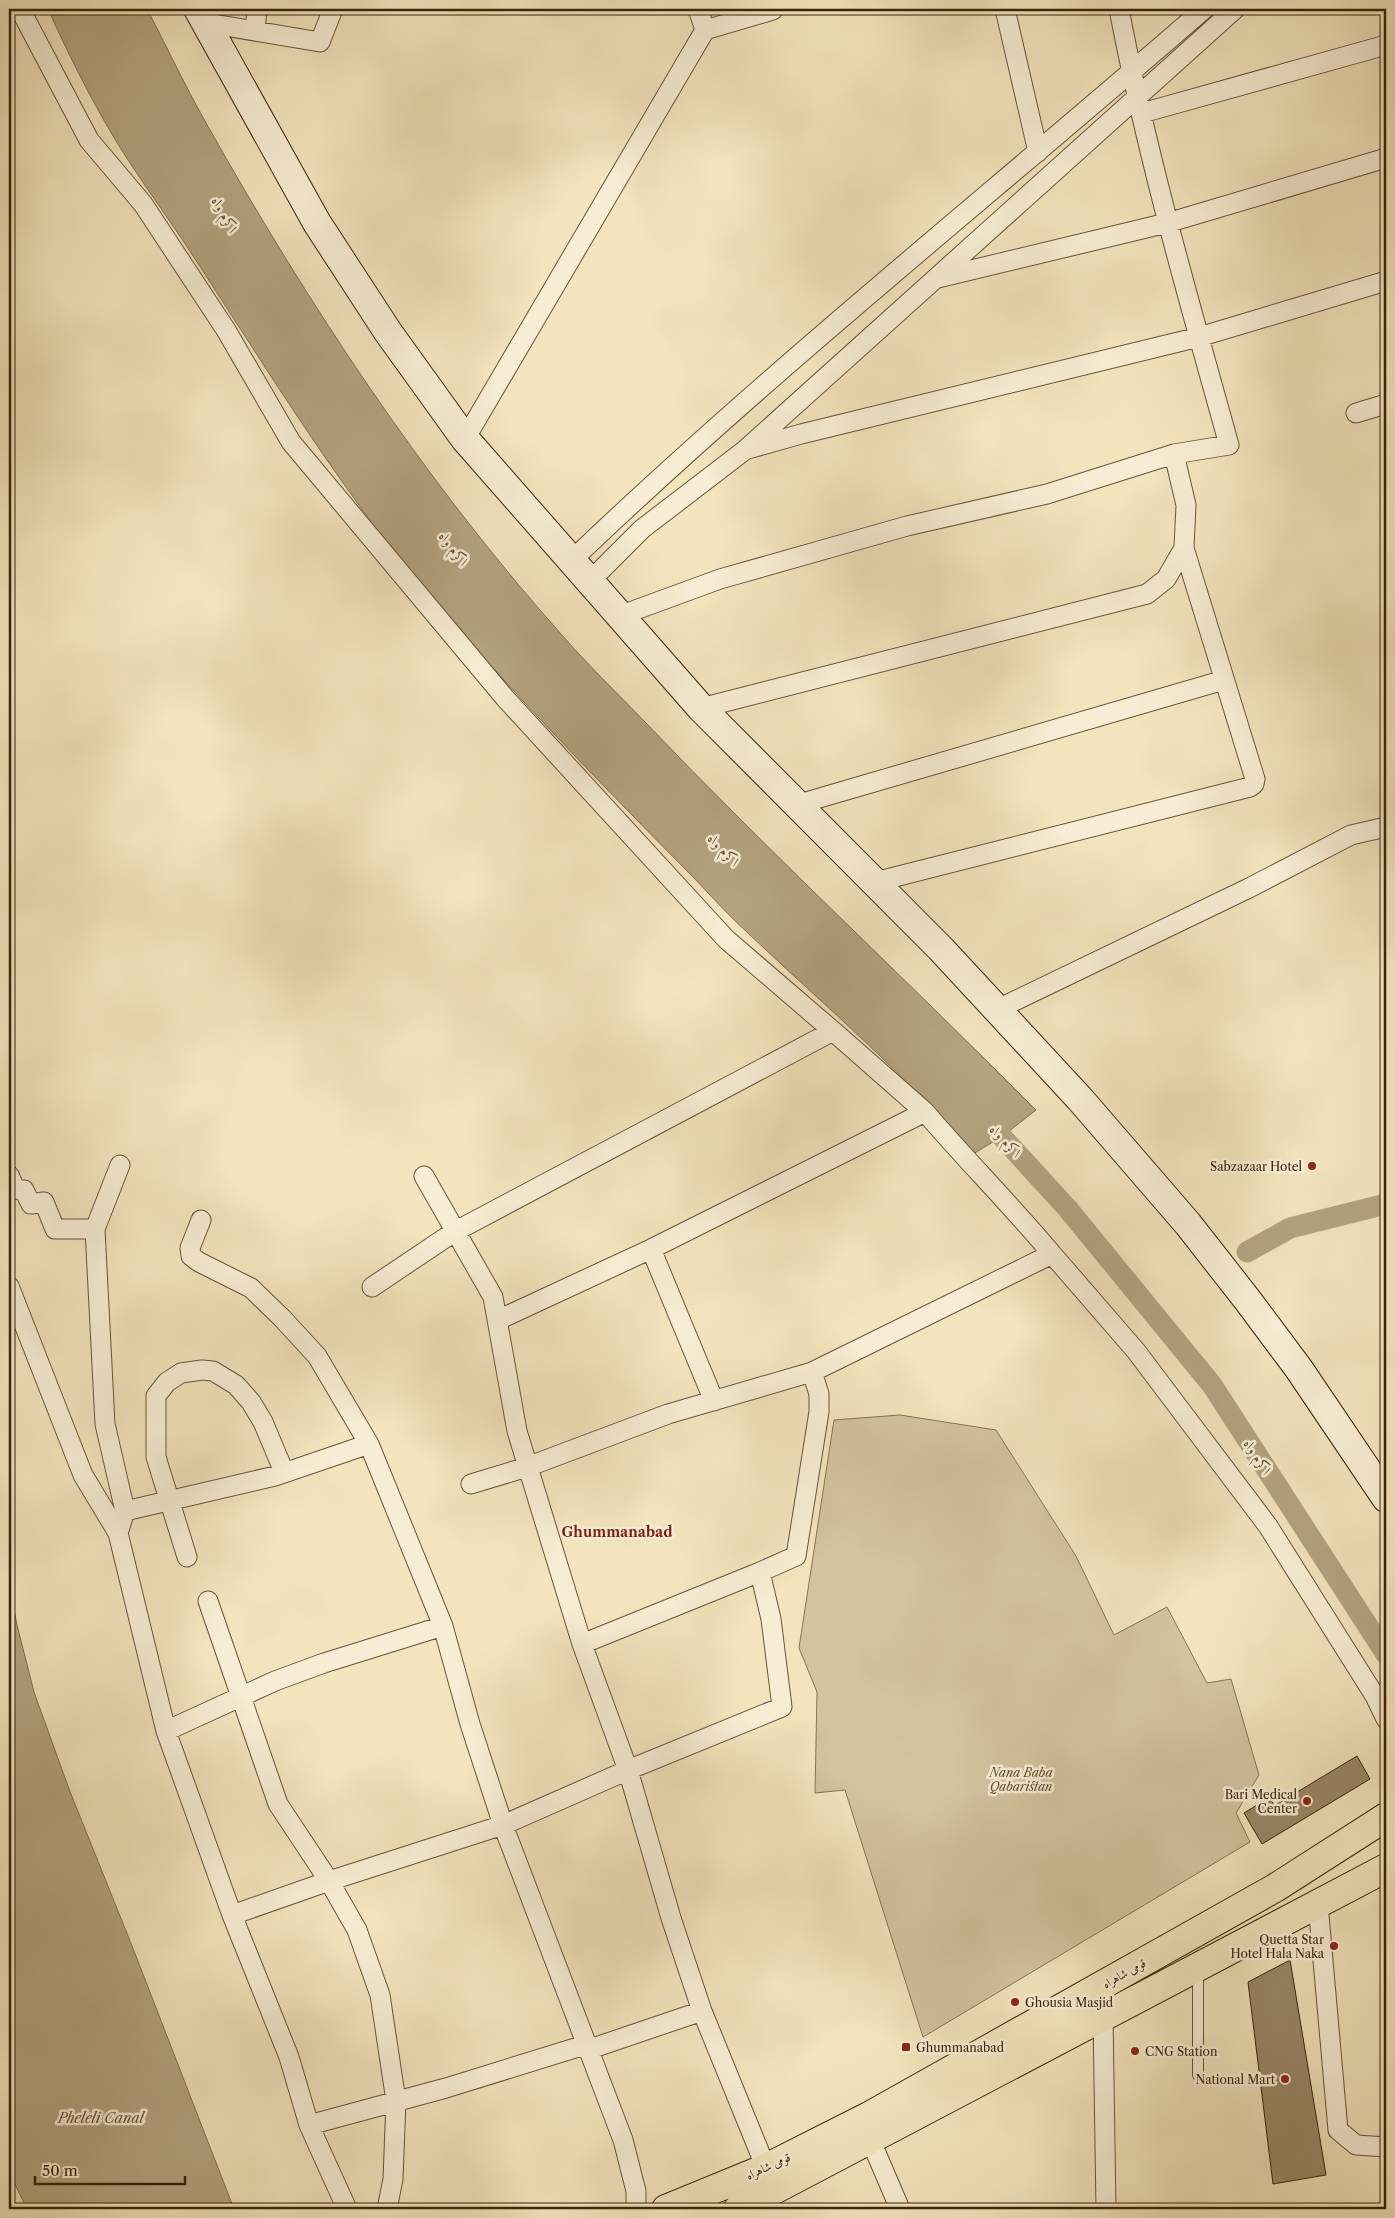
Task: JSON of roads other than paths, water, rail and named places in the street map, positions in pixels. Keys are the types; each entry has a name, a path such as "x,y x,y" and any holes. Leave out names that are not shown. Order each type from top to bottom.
{"highway":[{"name":"قومی شاہراہ","path":"666,2209 766,2168 869,2116 1275,1888 1386,1817"},
{"name":"قومی شاہراہ","path":"738,2209 1386,1868"},
{"path":"1153,1956 1169,1982"}],"street":[{"path":"20,9 89,140 143,204 226,330 291,442 505,698 726,939 925,1112 969,1164 1019,1214 1136,1351 1268,1526 1375,1696 1386,1719"},
{"path":"256,32 257,9"},
{"path":"202,16 256,32 320,42 333,9"},
{"path":"698,9 705,30"},
{"path":"1006,9 1038,152"},
{"path":"619,616 730,577 907,526 1047,494 1174,454 1229,445 1167,223 1131,72 1119,9"},
{"path":"571,561 625,509 871,291 1038,152 1204,9"},
{"path":"589,582 642,529 745,450 934,279 1140,104 1235,9"},
{"path":"465,438 705,30 772,10"},
{"path":"202,16 318,223 388,332 465,438 701,708 875,882 998,1009 1080,1098 1188,1224 1299,1369 1386,1498"},
{"path":"1140,104 1386,45"},
{"path":"934,279 1167,223 1386,158"},
{"path":"745,450 801,434 1199,337 1386,281"},
{"path":"1356,413 1386,404"},
{"path":"875,882 1250,787 1254,784 1255,779 1184,548 1186,505 1174,454"},
{"path":"701,708 1147,594 1166,579 1184,548"},
{"path":"798,804 1224,680"},
{"path":"998,1009 1249,888 1351,835 1386,827"},
{"path":"372,1287 454,1232 833,1031"},
{"path":"498,1320 650,1249 925,1112"},
{"path":"118,1533 125,1511 105,1424 96,1229 120,1165"},
{"path":"9,1175 16,1189 24,1190 31,1204 44,1202 54,1229 96,1229"},
{"path":"424,1176 454,1232 493,1297 517,1431 582,1644 628,1770 671,1918 702,2011 766,2168"},
{"path":"201,1220 190,1248 191,1256 199,1262 251,1288 282,1318 317,1356 369,1444 443,1626 470,1724 503,1826 623,2140 636,2191 636,2209"},
{"path":"650,1249 714,1401"},
{"path":"471,1484 527,1467 668,1414 812,1372 1052,1254"},
{"path":"9,1286 83,1475 118,1533 166,1731 232,1915 289,2057 309,2125 347,2209"},
{"path":"187,1557 156,1457 156,1396 168,1382 181,1373 202,1370 213,1371 236,1385 251,1402 263,1422 284,1472"},
{"path":"582,1644 796,1556 819,1412 819,1394 812,1372"},
{"path":"125,1511 284,1472 369,1444"},
{"path":"232,1915 330,1881 503,1826 628,1770 782,1707 770,1619 760,1572"},
{"path":"208,1601 278,1804 330,1881 357,1930 380,1995 396,2101 393,2179 387,2209"},
{"path":"166,1731 275,1681 324,1663 443,1626"},
{"path":"1318,1904 1338,2130 1356,2145 1386,2147"},
{"path":"309,2125 589,2047 702,2011"},
{"path":"1104,2016 1106,2209"},
{"path":"870,2139 900,2209"}],"lane":[{"path":"1198,1967 1198,2075"}],"water":[{"path":"48,9 147,9 206,123 245,191 327,323 415,452 510,575 581,656 693,772 1036,1110 1003,1136 973,1154 921,1096 728,914 593,775 496,671 433,600 370,520 282,394 117,142 85,86"},
{"name":"Pheleli Canal","path":"9,1585 34,1692 69,1789 234,2209 27,2209 9,2172"}],"waterway":[{"name":"اکرم واہ","path":"983,1116 1068,1209 1212,1385 1386,1654"},
{"path":"1247,1252 1290,1228 1386,1204"}],"place":[{"name":"Sabzazaar Hotel","path":"1312,1166"},
{"name":"Bari Medical Center","path":"1307,1801"},
{"name":"Quetta Star Hotel Hala Naka","path":"1334,1946"},
{"name":"Ghousia Masjid","path":"1015,2002"},
{"name":"Ghummanabad","path":"906,2047"},
{"name":"CNG Station","path":"1135,2051"},
{"name":"National Mart","path":"1285,2079"}],"district":[{"name":"Ghummanabad","path":"617,1532"}],"park label":[{"name":"Nana Baba Qabaristan","path":"1021,1779"}]}
